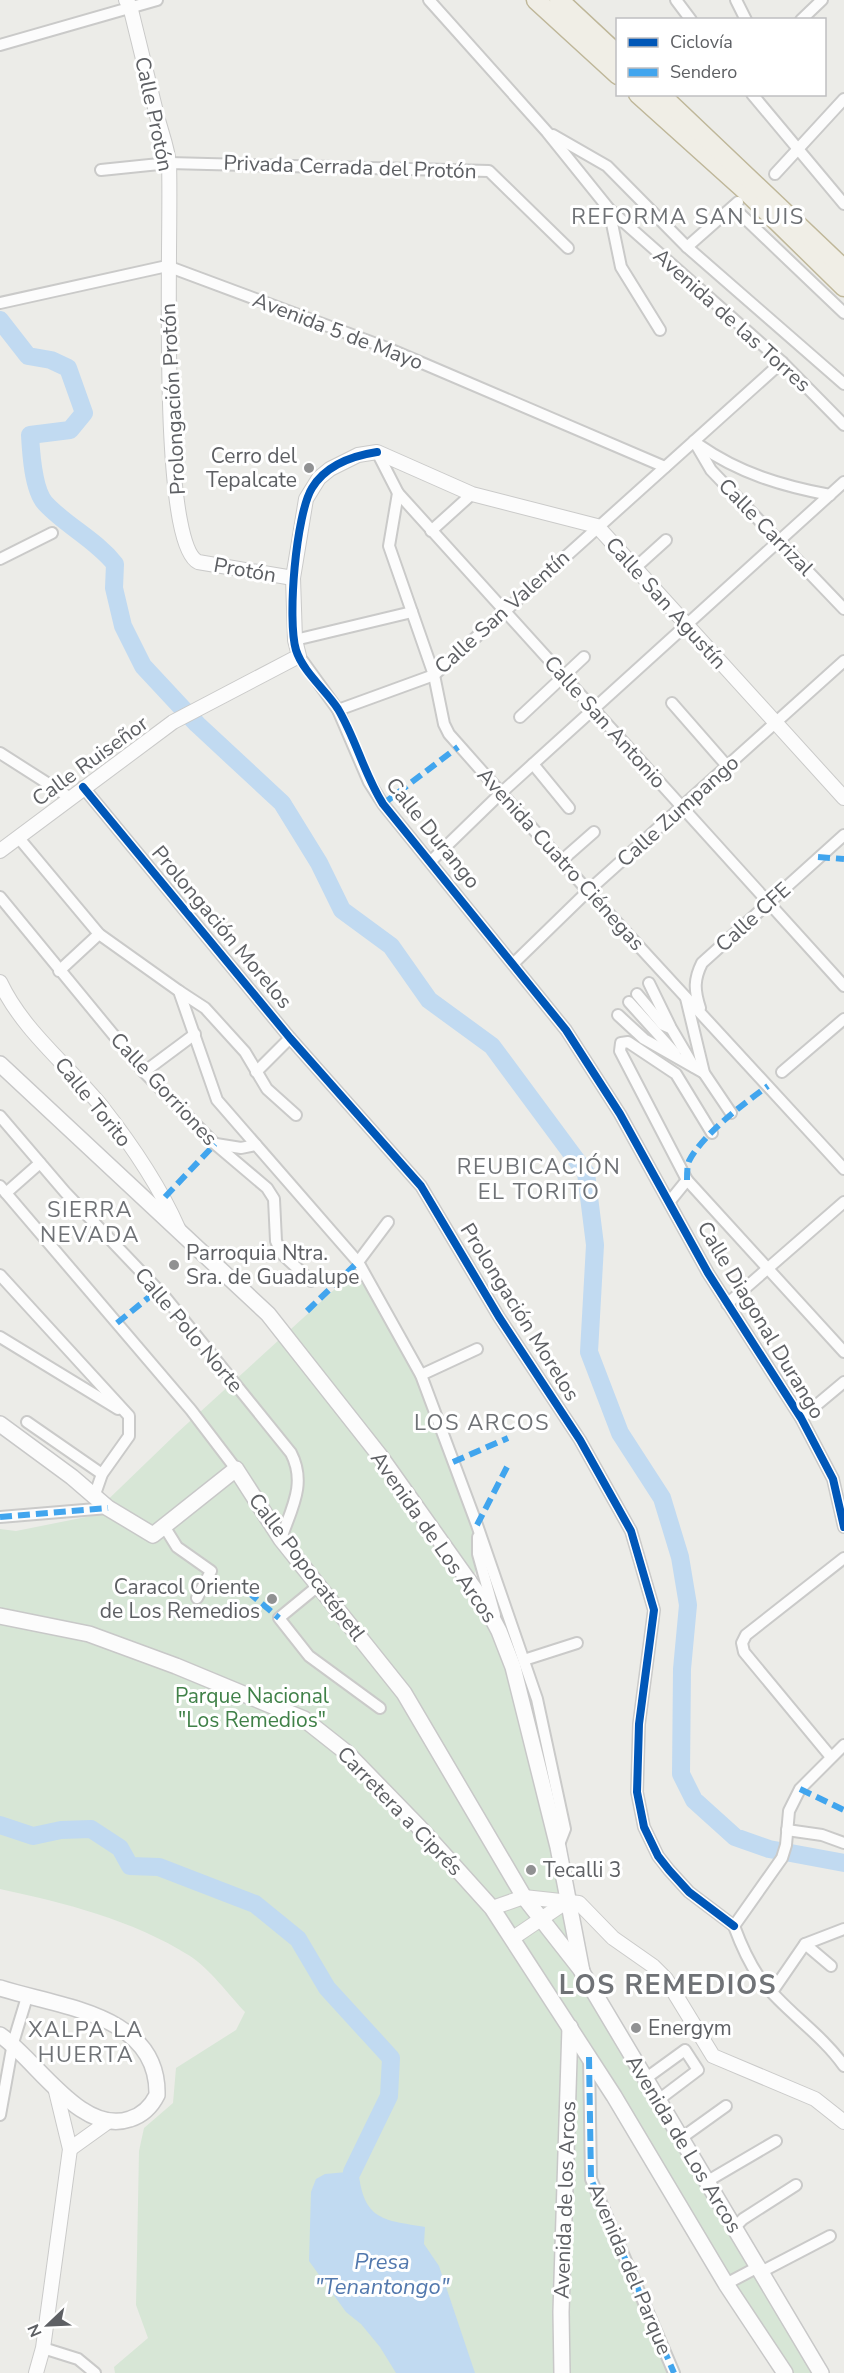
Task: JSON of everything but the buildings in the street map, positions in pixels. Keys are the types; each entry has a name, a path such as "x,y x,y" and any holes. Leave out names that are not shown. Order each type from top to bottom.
{"highway":[{"path":"536,0 616,73"},
{"path":"559,0 616,53"},
{"path":"640,96 747,192 844,287"},
{"path":"662,96 844,268"}],"main road":[{"name":"Avenida de Los Arcos","path":"0,1064 75,1131 153,1209 178,1228 275,1323 380,1456 483,1601 499,1631 513,1667 558,1847 582,1972 821,2373"},
{"path":"0,1424 108,1508 159,1531 236,1469"},
{"name":"Calle Popocatépetl","path":"236,1469 281,1539 404,1693 524,1897 539,1920 582,1972"},
{"name":"Carretera a Ciprés","path":"0,1616 89,1634 176,1666 304,1719 347,1753 419,1827 492,1908 570,2027"},
{"path":"0,1988 85,2011 122,2028 148,2054 154,2065 158,2086 153,2104 132,2119 109,2121 83,2111 6,2039"},
{"name":"Avenida de Los Arcos","path":"570,2027 726,2284 785,2373"},
{"name":"Avenida de los Arcos","path":"562,2373 561,2312 570,2027"}],"street":[{"path":"0,45 128,3 157,0"},
{"name":"Avenida de las Torres","path":"429,0 547,132 609,209 782,362 844,425"},
{"path":"676,0 690,18"},
{"path":"736,0 745,18"},
{"path":"803,18 822,0"},
{"name":"Calle Protón","path":"128,3 169,163 167,266"},
{"path":"754,96 844,204"},
{"path":"775,174 844,99"},
{"path":"547,132 607,166 687,247 844,384"},
{"name":"Privada Cerrada del Protón","path":"101,170 169,163 489,171 568,248"},
{"path":"687,247 736,204 844,313"},
{"path":"609,209 621,267 660,330"},
{"path":"0,303 167,266"},
{"name":"Avenida 5 de Mayo","path":"167,266 387,348 665,467"},
{"name":"Prolongación Protón","path":"167,266 173,479 185,546 192,559 198,562"},
{"name":"Calle San Valentín","path":"338,710 434,675 782,362"},
{"path":"694,441 723,462 757,477 792,488 830,495"},
{"name":"Calle Carrizal","path":"694,441 711,470 844,609"},
{"name":"Calle San Antonio","path":"377,452 398,493 431,531 595,708 682,808 844,986"},
{"name":"Calle San Agustín","path":"377,452 472,494 597,526 844,798"},
{"name":"Calle Durango","path":"377,452 342,461 330,469 312,488 306,499 293,578 295,640 299,656 338,710 378,796 566,1030 620,1114 669,1201"},
{"path":"431,861 501,793 844,482"},
{"name":"Avenida Cuatro Ciénegas","path":"398,493 389,546 434,675 444,724 449,734 588,891 844,1169"},
{"path":"431,531 472,494"},
{"path":"0,559 52,533"},
{"path":"635,568 666,540"},
{"name":"Protón","path":"198,562 293,578"},
{"path":"295,640 412,612"},
{"name":"Calle Ruiseñor","path":"0,851 69,797 173,722 203,704 299,656"},
{"path":"520,717 584,657"},
{"name":"Calle Zumpango","path":"514,963 588,891 844,662"},
{"path":"672,703 728,766"},
{"path":"0,753 69,797"},
{"path":"533,764 569,808"},
{"name":"Prolongación Morelos","path":"83,788 290,1038 422,1186 499,1317 580,1440 631,1531 654,1610 639,1724 637,1792 644,1827 658,1856 669,1870 689,1892 734,1926"},
{"path":"561,861 594,832"},
{"name":"Calle CFE","path":"702,1014 695,993 695,977 702,963 844,835"},
{"path":"18,837 99,934 205,1008 245,1052 267,1089 296,1116"},
{"name":"Calle Gorriones","path":"0,897 144,1072 216,1144 267,1188 274,1198 276,1241 282,1254 311,1281"},
{"path":"59,971 99,934"},
{"name":"Calle Torito","path":"0,982 12,1007 102,1107 165,1197 178,1228"},
{"path":"649,983 671,1028 699,1071 731,1113"},
{"path":"179,991 217,1100 358,1262 421,1375 477,1525 537,1699 565,1828 558,1847"},
{"path":"686,996 699,1071"},
{"path":"671,1028 663,1025 633,998 683,1061"},
{"path":"618,1015 644,1039 699,1071"},
{"path":"782,1072 844,1019"},
{"path":"144,1072 195,1034"},
{"path":"256,1072 290,1038"},
{"path":"712,1133 676,1074 627,1042 621,1043 620,1051 687,1180 844,1352"},
{"name":"Calle Polo Norte","path":"0,1116 64,1192 165,1297 291,1453 298,1467 300,1481 281,1539"},
{"path":"216,1144 241,1148 256,1145"},
{"path":"3,1189 40,1162"},
{"path":"669,1201 687,1180"},
{"name":"Calle Popocatépetl","path":"3,1189 191,1410 236,1469"},
{"name":"Calle Diagonal Durango","path":"669,1201 727,1304 801,1418 832,1479 844,1527"},
{"path":"727,1304 844,1202"},
{"path":"358,1262 388,1222"},
{"path":"0,1275 129,1416 129,1436 102,1474 94,1497"},
{"path":"0,1337 129,1416"},
{"path":"421,1375 477,1348"},
{"path":"801,1418 844,1382"},
{"path":"27,1422 102,1474"},
{"path":"0,1517 108,1508"},
{"path":"477,1525 478,1554 499,1631"},
{"path":"159,1531 211,1571 197,1598"},
{"path":"831,1757 744,1652 742,1643 746,1635 844,1558"},
{"path":"318,1586 279,1618 309,1656 380,1708"},
{"path":"524,1660 576,1643"},
{"path":"844,1744 800,1789 789,1811 786,1845 782,1858 734,1926 746,1957 772,1992 811,2027 844,2066"},
{"path":"787,1830 822,1835 844,1843"},
{"path":"492,1908 524,1897 569,1900 589,1911 613,1938 653,1966 666,1979 713,2056 815,2099 844,2122"},
{"path":"513,1938 569,1900"},
{"path":"772,1992 805,1944 844,1929"},
{"path":"805,1944 831,1965"},
{"path":"0,2115 6,2039 27,1997"},
{"path":"645,2079 686,2050 698,2070 657,2101"},
{"name":"Avenida del Parque","path":"589,2057 591,2179 674,2373"},
{"path":"36,2373 43,2348 70,2149 55,2087"},
{"path":"680,2139 726,2106"},
{"path":"70,2149 109,2121"},
{"path":"706,2182 776,2141"},
{"path":"734,2228 743,2219 796,2185"},
{"path":"726,2284 830,2236"},
{"path":"43,2348 78,2359 95,2373"}],"green space":[{"name":"Parque Nacional \"Los Remedios\"","path":"359,1267 448,1440 483,1549 470,1586 488,1613 516,1686 569,1932 572,1971 817,2373 791,2373 751,2316 586,2045 584,2064 587,2164 671,2373 115,2373 114,2367 148,2338 136,2305 139,2151 144,2128 173,2103 176,2068 236,2030 245,2012 204,1967 168,1943 98,1914 0,1889 0,1529 16,1531 91,1516 177,1433"}],"water":[{"name":"Presa \"Tenantongo\"","path":"347,2172 359,2176 366,2202 379,2216 425,2227 424,2244 439,2266 475,2373 396,2373 380,2347 361,2324 346,2312 309,2261 311,2192 316,2179 325,2174"}],"waterway":[{"path":"0,320 28,356 51,360 68,368 84,413 70,430 30,435 35,480 45,503 99,547 115,564 114,588 123,626 143,666 197,724 282,803 319,863 342,910 391,946 429,1000 492,1046 586,1173 595,1245 589,1352 620,1433 662,1498 680,1557 688,1605 682,1669 681,1774 694,1800 735,1837 769,1849 844,1863"},
{"path":"0,1825 33,1836 61,1830 91,1829 120,1848 130,1866 159,1867 255,1904 298,1939 327,1988 391,2058 389,2096 352,2172"}],"marked path":[{"path":"383,804 458,747"},
{"path":"818,857 844,859"},
{"path":"687,1180 689,1161 704,1140 768,1086"},
{"path":"165,1197 215,1144"},
{"path":"307,1311 358,1262"},
{"path":"117,1323 158,1290"},
{"path":"453,1462 508,1438"},
{"path":"477,1525 507,1467"},
{"path":"0,1517 108,1508"},
{"path":"248,1592 279,1618"},
{"path":"800,1789 844,1810"},
{"path":"589,2057 591,2179 674,2373"}],"cycle path":[{"path":"377,452 349,459 324,473 312,488 306,501 301,520 293,592 293,635 299,658 338,709 370,781 383,804 566,1030 620,1114 708,1273 801,1418 833,1479 844,1527"},
{"path":"83,787 290,1038 421,1186 499,1317 580,1440 631,1531 654,1610 639,1724 637,1792 644,1827 658,1856 669,1870 689,1892 734,1926"}],"place":[{"name":"Cerro del Tepalcate","path":"309,468"},
{"name":"Parroquia Ntra. Sra. de Guadalupe","path":"174,1265"},
{"name":"Caracol Oriente de Los Remedios","path":"272,1599"},
{"name":"Tecalli 3","path":"531,1870"},
{"name":"Energym","path":"636,2028"}],"district":[{"name":"REFORMA SAN LUIS","path":"688,216"},
{"name":"REUBICACIÓN EL TORITO","path":"539,1178"},
{"name":"SIERRA NEVADA","path":"90,1222"},
{"name":"LOS ARCOS","path":"482,1422"},
{"name":"LOS REMEDIOS","path":"668,1985"},
{"name":"XALPA LA HUERTA","path":"86,2042"}]}
